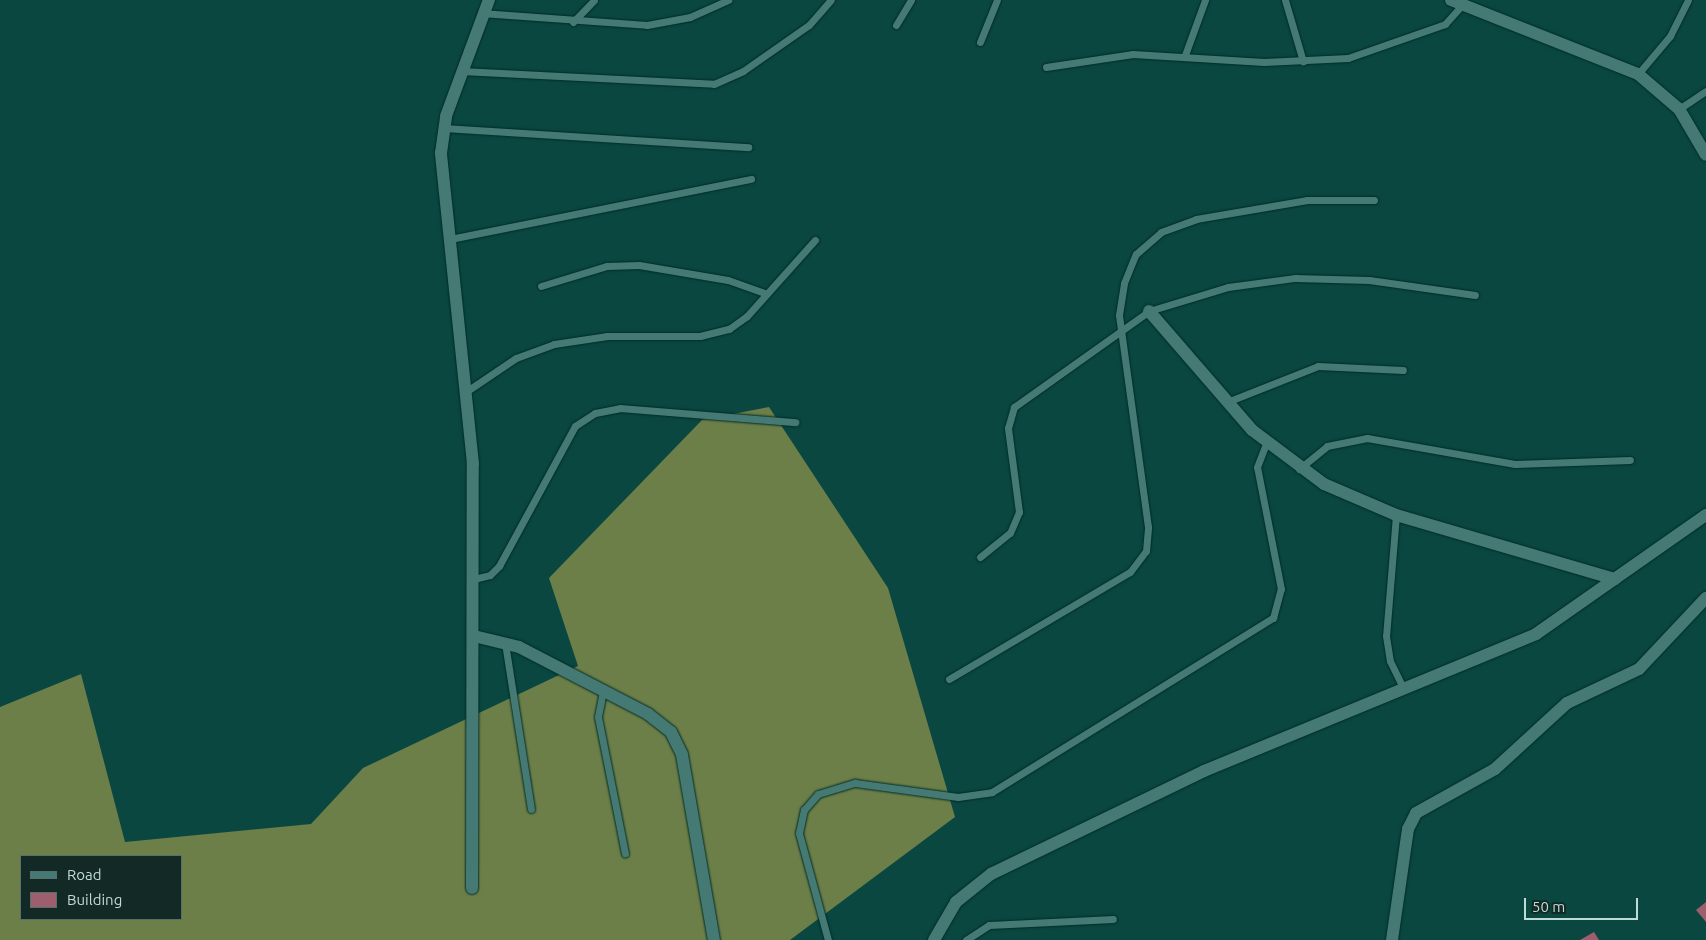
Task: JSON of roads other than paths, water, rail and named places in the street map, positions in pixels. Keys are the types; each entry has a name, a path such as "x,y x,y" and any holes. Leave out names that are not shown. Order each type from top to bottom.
{"street":[{"path":"472,888 473,464 467,391 441,153 444,128 461,71 481,13 488,0"},
{"path":"1457,2 1638,74 1679,109 1706,156"},
{"path":"1149,311 1227,402 1266,443 1299,469 1349,497 1396,516 1615,579"},
{"path":"934,940 956,902 992,874 1204,771 1536,634 1706,515"},
{"path":"1392,940 1408,829 1416,814 1495,769 1567,703 1639,669 1706,598"},
{"path":"474,636 505,643 657,718 680,747 714,940"}],"lane":[{"path":"573,22 594,0"},
{"path":"481,13 573,22 661,24 690,17 728,0"},
{"path":"461,71 714,84 744,71 809,24 831,0"},
{"path":"896,25 911,0"},
{"path":"980,42 997,0"},
{"path":"1185,54 1206,0"},
{"path":"1285,0 1303,61"},
{"path":"1638,74 1670,36 1688,0"},
{"path":"1046,67 1115,55 1185,54 1264,62 1303,61 1369,53 1445,24 1457,2"},
{"path":"1679,109 1706,91"},
{"path":"444,128 748,147"},
{"path":"450,239 751,179"},
{"path":"949,679 1130,572 1142,559 1148,527 1120,330 1124,284 1136,254 1172,226 1288,202 1374,200"},
{"path":"467,391 516,358 573,339 720,333 738,324 815,240"},
{"path":"541,286 607,266 638,265 728,280 767,294"},
{"path":"980,557 1010,533 1019,512 1008,428 1014,407 1149,311 1228,287 1295,278 1369,280 1474,295"},
{"path":"1227,402 1318,366 1403,370"},
{"path":"474,580 490,575 499,566 576,426 595,413 620,408 795,422"},
{"path":"1299,469 1327,446 1367,438 1515,464 1630,460"},
{"path":"828,940 798,833 804,810 818,794 855,783 958,797 992,792 1273,618 1281,589 1257,467 1266,443"},
{"path":"1396,516 1386,636 1390,661 1404,690"},
{"path":"505,643 531,809"},
{"path":"603,691 598,716 625,853"},
{"path":"966,940 989,925 1113,919"}]}
